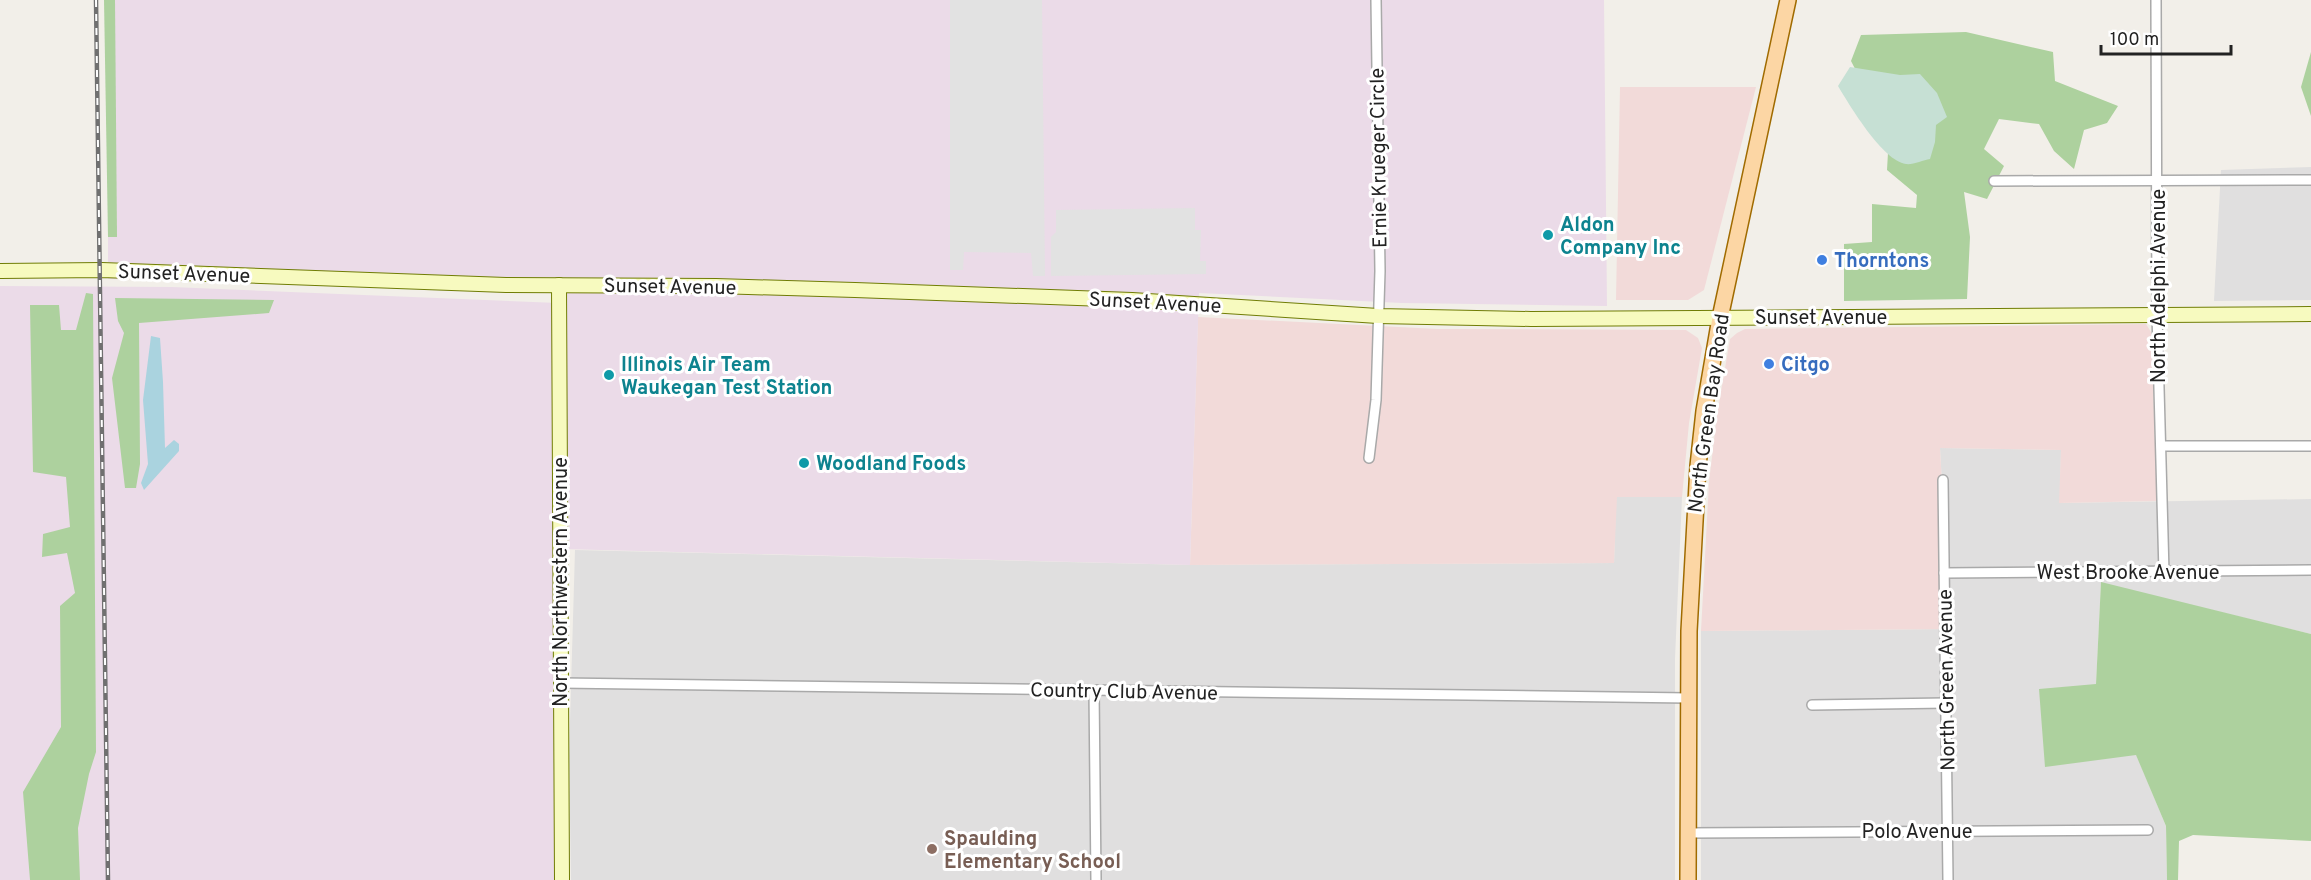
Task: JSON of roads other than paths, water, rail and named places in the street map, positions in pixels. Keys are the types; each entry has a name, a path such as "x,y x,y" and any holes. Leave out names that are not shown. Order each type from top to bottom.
{"main road":[{"name":"North Green Bay Road","path":"1688,880 1688,698 1696,487 1704,411 1720,318 1788,0"}],"street":[{"name":"Ernie Krueger Circle","path":"1369,458 1377,400 1380,267 1376,0"},
{"name":"North Adelphi Avenue","path":"2156,0 2157,314 2164,573"},
{"path":"1994,181 2311,180"},
{"name":"Sunset Avenue","path":"0,271 102,270 421,283 748,287 1074,298 1378,316 1531,319 2311,314"},
{"name":"North Northwestern Avenue","path":"559,285 562,880"},
{"path":"2160,446 2311,446"},
{"name":"North Green Avenue","path":"1944,480 1948,880"},
{"name":"West Brooke Avenue","path":"1944,573 2311,570"},
{"name":"Country Club Avenue","path":"561,683 1688,698"},
{"path":"1094,690 1096,880"},
{"path":"1812,705 1946,703"},
{"name":"Polo Avenue","path":"1687,833 2148,830"}],"water":[{"path":"151,336 160,338 165,448 174,440 179,444 179,451 144,490 141,483 148,464 143,400"}],"railway":[{"path":"96,0 108,880"}],"place":[{"name":"Aldon Company Inc","path":"1548,235"},
{"name":"Thorntons","path":"1822,260"},
{"name":"Citgo","path":"1769,364"},
{"name":"Illinois Air Team Waukegan Test Station","path":"609,375"},
{"name":"Woodland Foods","path":"804,463"},
{"name":"Spaulding Elementary School","path":"932,849"}]}
